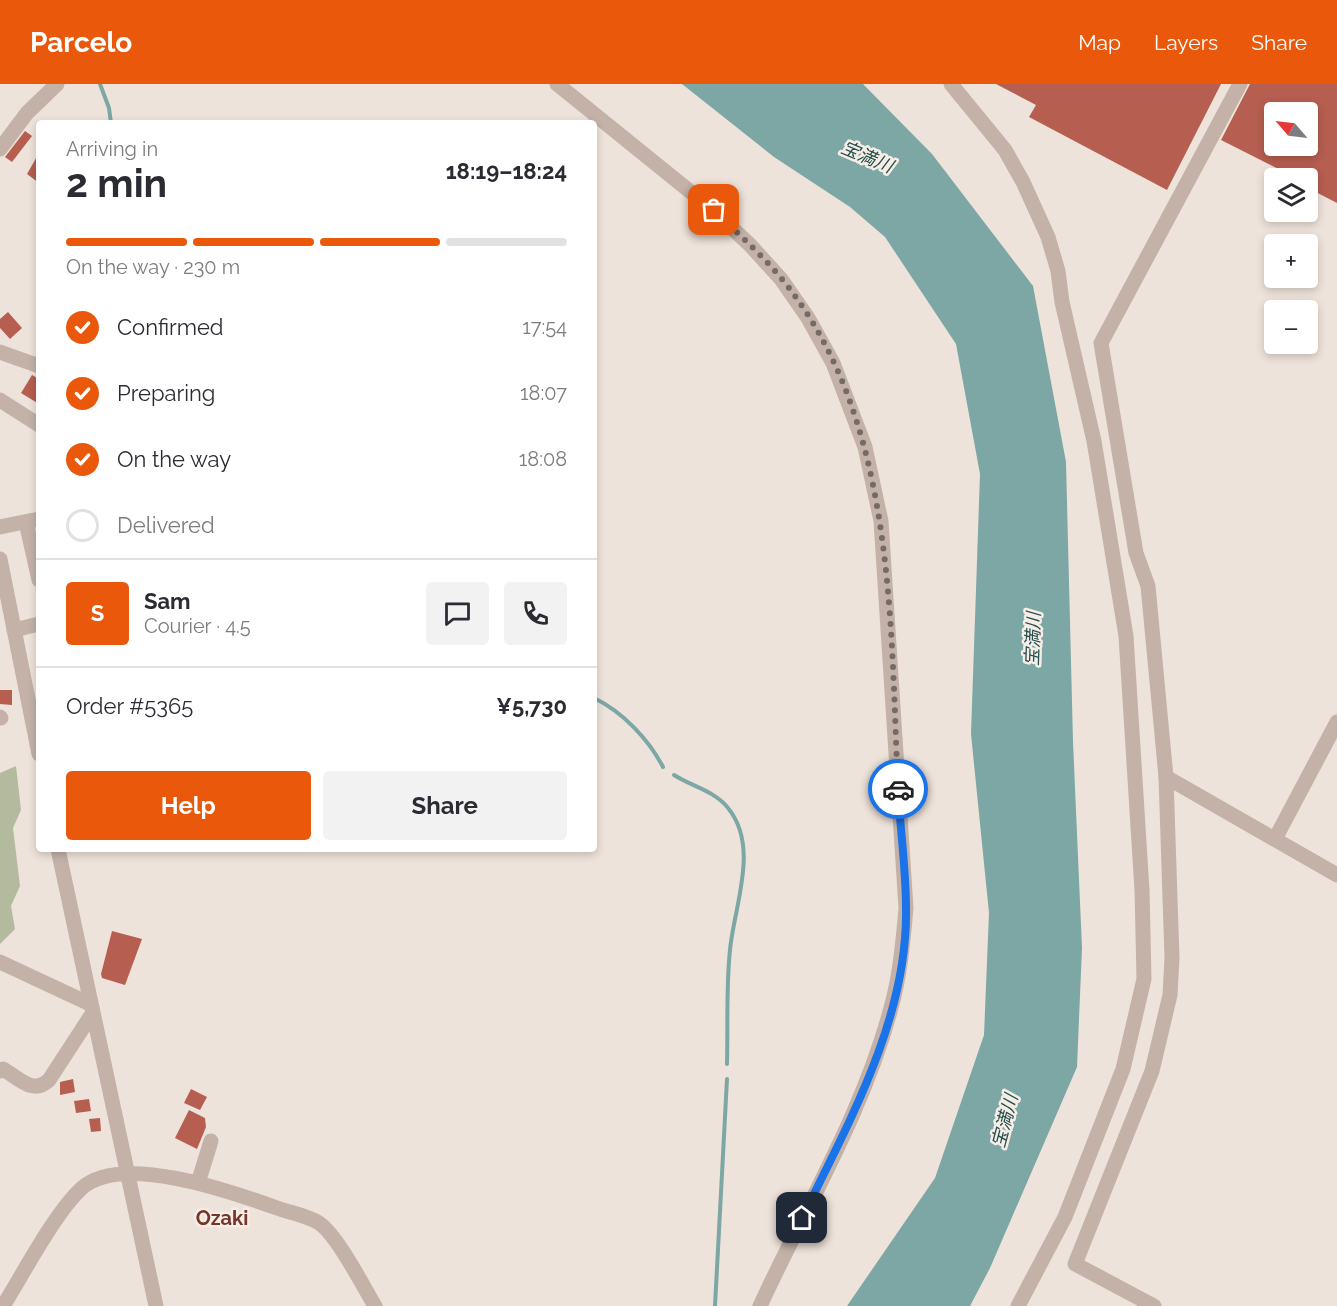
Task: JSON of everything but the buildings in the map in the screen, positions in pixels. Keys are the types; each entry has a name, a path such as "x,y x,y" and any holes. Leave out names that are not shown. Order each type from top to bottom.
{"street":[{"path":"0,149 27,112 56,84"},
{"path":"557,84 714,210 781,279 808,318 833,363 865,447 881,521 906,909 901,959 892,1007 876,1059 760,1306"},
{"path":"951,84 1005,150 1023,182 1048,237 1058,271 1064,312 1094,441 1126,636 1141,868 1144,979 1123,1070 1065,1217 1018,1306"},
{"path":"1154,1306 1075,1264 1152,1071 1169,1004 1172,958 1166,777 1148,586 1136,553 1101,343 1240,84"},
{"path":"0,352 36,365"},
{"path":"0,400 36,423"},
{"path":"0,527 33,520 36,550"},
{"path":"0,559 3,592 34,702 36,723"},
{"path":"14,630 36,625"},
{"path":"1275,839 1337,722"},
{"path":"1166,777 1337,875"},
{"path":"59,852 156,1306"},
{"path":"0,962 91,1009"},
{"path":"0,1071 3,1069 35,1088 41,1087 49,1080 91,1009"},
{"path":"198,1184 211,1141"},
{"path":"3,1306 65,1208 82,1188 95,1179 129,1175 168,1176 253,1199 319,1223 340,1250 375,1306"}],"green space":[{"path":"16,766 21,810 13,828 20,886 11,906 15,929 0,944 0,773"}],"water":[{"name":"宝満川","path":"682,84 863,84 932,154 1033,286 1066,462 1073,742 1082,948 1077,1067 990,1268 970,1306 847,1306 935,1178 984,1035 989,913 971,734 980,474 956,344 885,237 850,207 774,157"}],"waterway":[{"path":"100,84 109,108 111,120"},
{"path":"597,700 615,711 634,728 663,767"},
{"path":"674,775 723,802 737,823 742,840 744,858 729,964 727,1064"},
{"path":"715,1306 727,1079"}],"way so far":[{"path":"714,210 781,279 808,318 833,363 865,447 873,475 881,521 891,639 898,789"}],"district":[{"name":"Ozaki","path":"222,1218"}],"route":[{"path":"802,1218 838,1145 876,1059 892,1007 901,959 906,909 898,789"}]}
